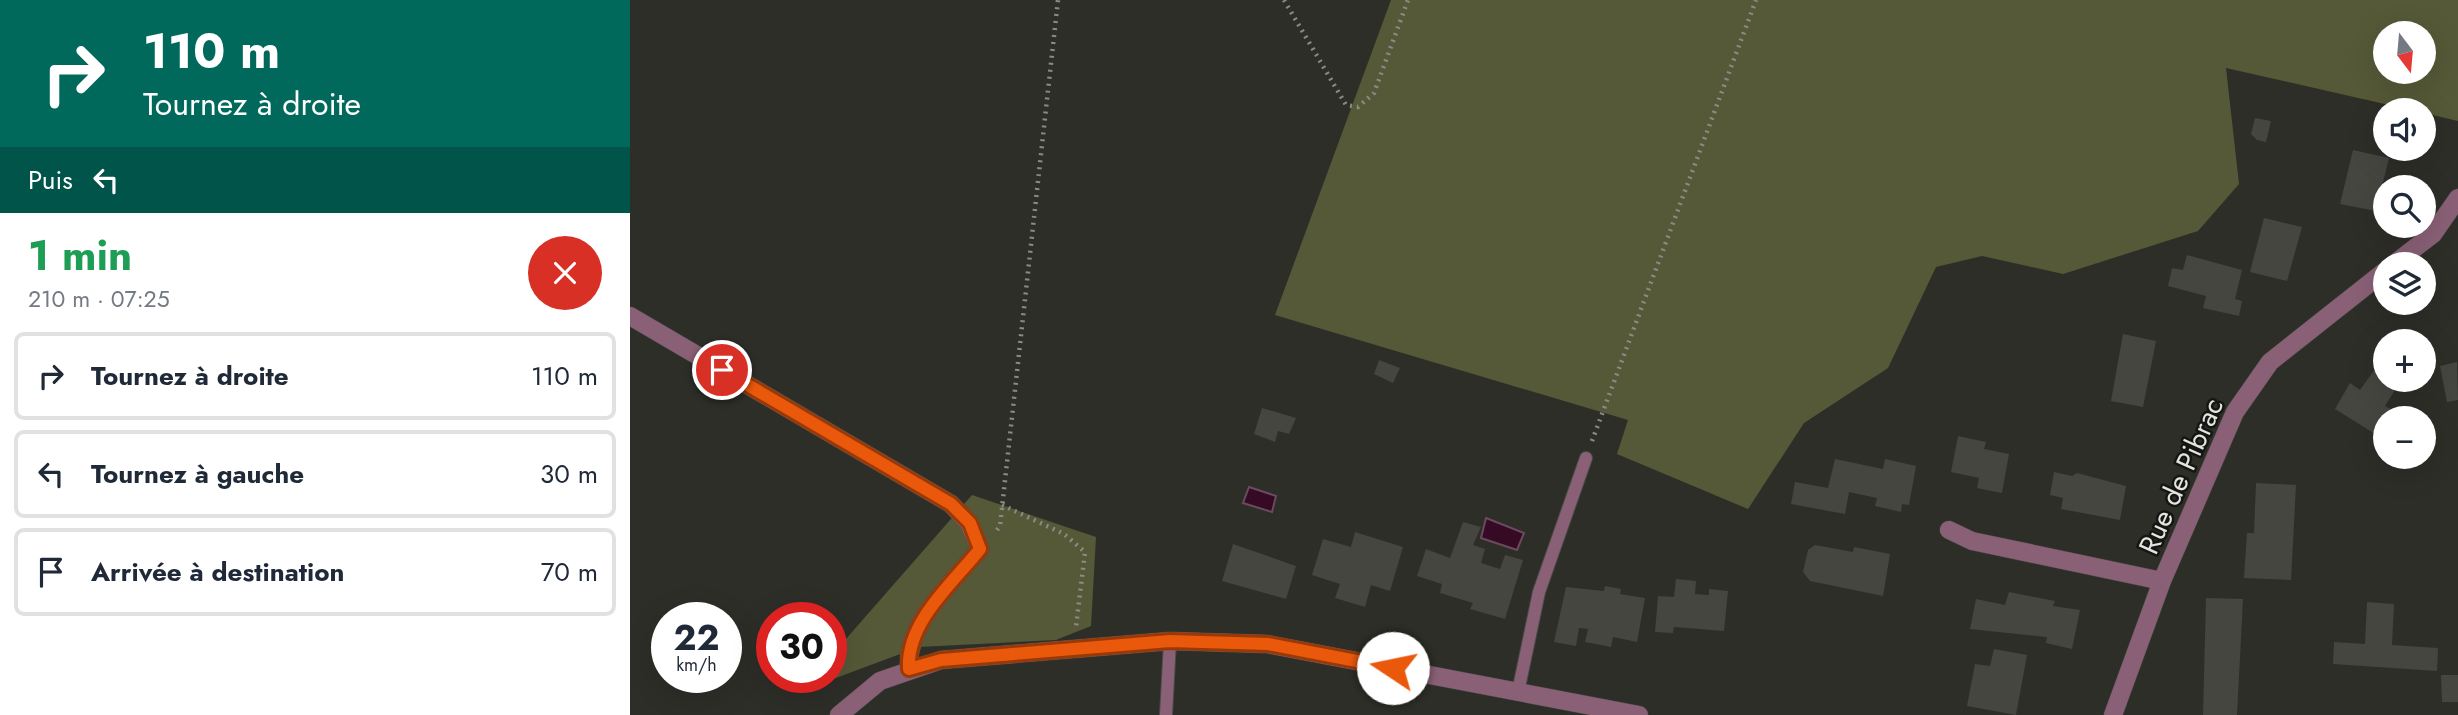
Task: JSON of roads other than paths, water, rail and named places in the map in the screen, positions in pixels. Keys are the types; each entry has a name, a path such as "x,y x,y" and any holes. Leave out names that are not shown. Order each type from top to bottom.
{"street":[{"path":"2409,252 2432,234 2458,198"},
{"name":"Rue de Pibrac","path":"2113,715 2162,581 2235,412 2270,362 2373,280"},
{"path":"630,316 951,504 970,523 980,549 921,621 908,654 909,669"},
{"path":"1949,530 1972,541 2162,581"},
{"path":"839,715 880,681 941,660 1170,641 1268,644 1639,715"}],"lane":[{"path":"1518,692 1539,592 1586,458"},
{"path":"1166,715 1170,641"}]}
